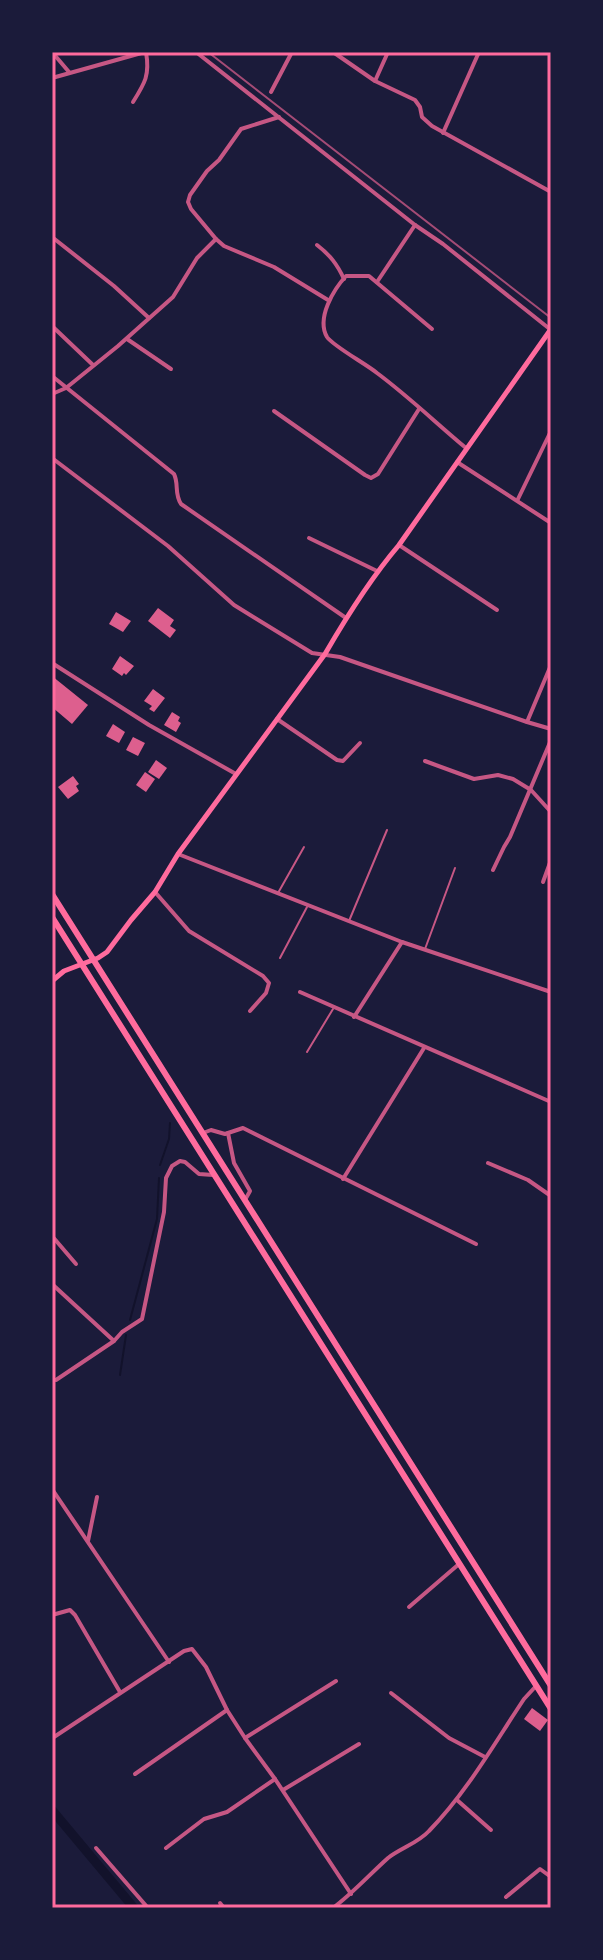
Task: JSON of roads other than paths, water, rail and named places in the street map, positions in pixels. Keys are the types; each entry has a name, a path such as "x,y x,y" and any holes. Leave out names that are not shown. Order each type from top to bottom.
{"highway":[{"path":"52,894 551,1686"},
{"path":"52,917 551,1709"}],"main road":[{"path":"52,981 64,971 107,952 155,892 178,854 325,654 377,571 399,545 551,329"}],"street":[{"path":"52,52 69,72"},
{"path":"52,78 145,52 148,66 146,80 133,102"},
{"path":"196,52 551,329"},
{"path":"271,92 292,52"},
{"path":"333,52 375,81 415,100 422,117 443,133 551,192"},
{"path":"375,81 388,52"},
{"path":"443,133 479,52"},
{"path":"279,117 241,129 219,160 207,171 188,202 224,246 274,267 328,301"},
{"path":"377,282 415,225"},
{"path":"52,237 149,318"},
{"path":"52,394 66,388 173,297 197,258 216,239"},
{"path":"317,245 331,256 344,279"},
{"path":"432,329 377,282 361,275 344,279 328,301 324,325 328,339 406,395 466,448"},
{"path":"52,326 93,365"},
{"path":"127,339 171,369"},
{"path":"52,376 174,474 181,504 346,618"},
{"path":"274,411 371,478 378,474 419,409"},
{"path":"517,500 550,433"},
{"path":"52,458 168,546 234,605 312,653 340,657 551,729"},
{"path":"457,462 551,523"},
{"path":"309,538 377,571"},
{"path":"399,545 497,610"},
{"path":"52,663 149,725 236,774"},
{"path":"527,722 551,665"},
{"path":"277,719 337,760 343,761 360,743"},
{"path":"493,870 551,740"},
{"path":"425,761 474,779 498,775 513,779 531,790 551,812"},
{"path":"178,854 402,942 551,992"},
{"path":"543,882 551,860"},
{"path":"155,892 189,931 263,976 269,983 266,993 250,1011"},
{"path":"354,1017 402,942"},
{"path":"300,992 551,1102"},
{"path":"343,1179 425,1047"},
{"path":"203,1133 211,1130 222,1134 243,1128 476,1244"},
{"path":"228,1133 234,1163 250,1191 245,1201"},
{"path":"56,1380 142,1319 170,1168 180,1161 199,1174 214,1175"},
{"path":"488,1163 528,1180 551,1196"},
{"path":"52,1236 76,1264"},
{"path":"52,1284 114,1341"},
{"path":"52,1489 169,1662"},
{"path":"88,1541 97,1497"},
{"path":"409,1607 459,1564"},
{"path":"52,1615 70,1610 75,1615 120,1692"},
{"path":"54,1737 120,1692 192,1649 206,1667 245,1738 351,1894"},
{"path":"245,1738 336,1681"},
{"path":"333,1908 390,1857 428,1832 457,1799 536,1686"},
{"path":"391,1693 449,1738 485,1757"},
{"path":"135,1774 227,1710"},
{"path":"283,1790 359,1744"},
{"path":"166,1848 204,1819 227,1812 275,1779"},
{"path":"457,1799 491,1830"},
{"path":"96,1848 148,1908"},
{"path":"506,1897 540,1869 551,1877"}],"lane":[{"path":"349,922 387,830"},
{"path":"278,894 304,847"},
{"path":"425,949 455,868"},
{"path":"280,958 307,906"},
{"path":"307,1052 334,1008"}],"waterway":[{"path":"160,1165 169,1139 170,1123"},
{"path":"130,1320 157,1219 159,1178"},
{"path":"120,1375 126,1335"},
{"path":"52,1810 134,1908"}],"railway":[{"path":"208,52 551,318"}]}
